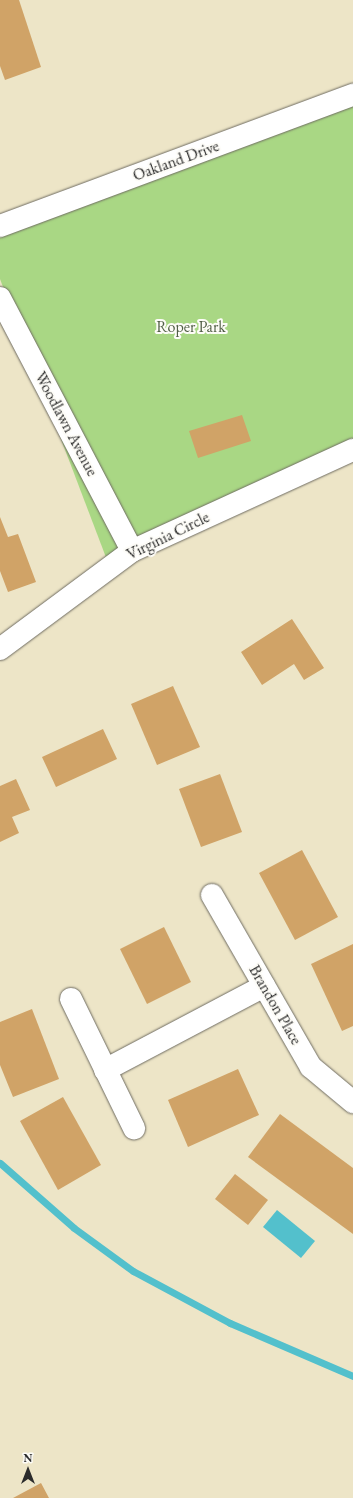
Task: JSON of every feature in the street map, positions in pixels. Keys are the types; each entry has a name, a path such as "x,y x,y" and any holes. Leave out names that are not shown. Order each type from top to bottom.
{"street":[{"name":"Oakland Drive","path":"0,226 353,95"},
{"name":"Woodlawn Avenue","path":"0,298 132,551"},
{"name":"Virginia Circle","path":"0,649 132,551 353,450"},
{"name":"Brandon Place","path":"212,894 310,1067 353,1102"},
{"path":"106,1070 264,986"},
{"path":"71,999 134,1128"}],"green space":[{"name":"Roper Park","path":"353,94 353,448 107,560 0,279 0,225"}],"water":[{"path":"277,1210 315,1241 301,1258 263,1227"}],"building":[{"path":"0,0 19,0 41,67 5,80 0,66"},
{"path":"242,415 251,441 198,458 189,431"},
{"path":"0,517 8,537 18,534 36,582 8,592 0,571"},
{"path":"292,619 324,668 304,680 294,664 262,685 241,652"},
{"path":"173,686 200,747 157,765 131,704"},
{"path":"103,729 117,759 56,787 42,757"},
{"path":"220,774 242,832 201,847 179,789"},
{"path":"16,779 30,810 12,817 19,833 0,842 0,786"},
{"path":"302,850 338,917 295,940 259,873"},
{"path":"164,927 191,982 147,1004 120,949"},
{"path":"353,944 353,1026 342,1031 311,964"},
{"path":"32,1009 59,1079 13,1097 0,1065 0,1022"},
{"path":"238,1069 259,1115 188,1147 168,1100"},
{"path":"63,1097 101,1165 58,1190 20,1121"},
{"path":"280,1114 353,1168 353,1234 248,1157"},
{"path":"235,1174 268,1200 248,1225 215,1199"},
{"path":"41,1483 49,1498 13,1498"}],"waterway":[{"path":"0,1163 74,1228 133,1271 230,1323 353,1376"}]}
